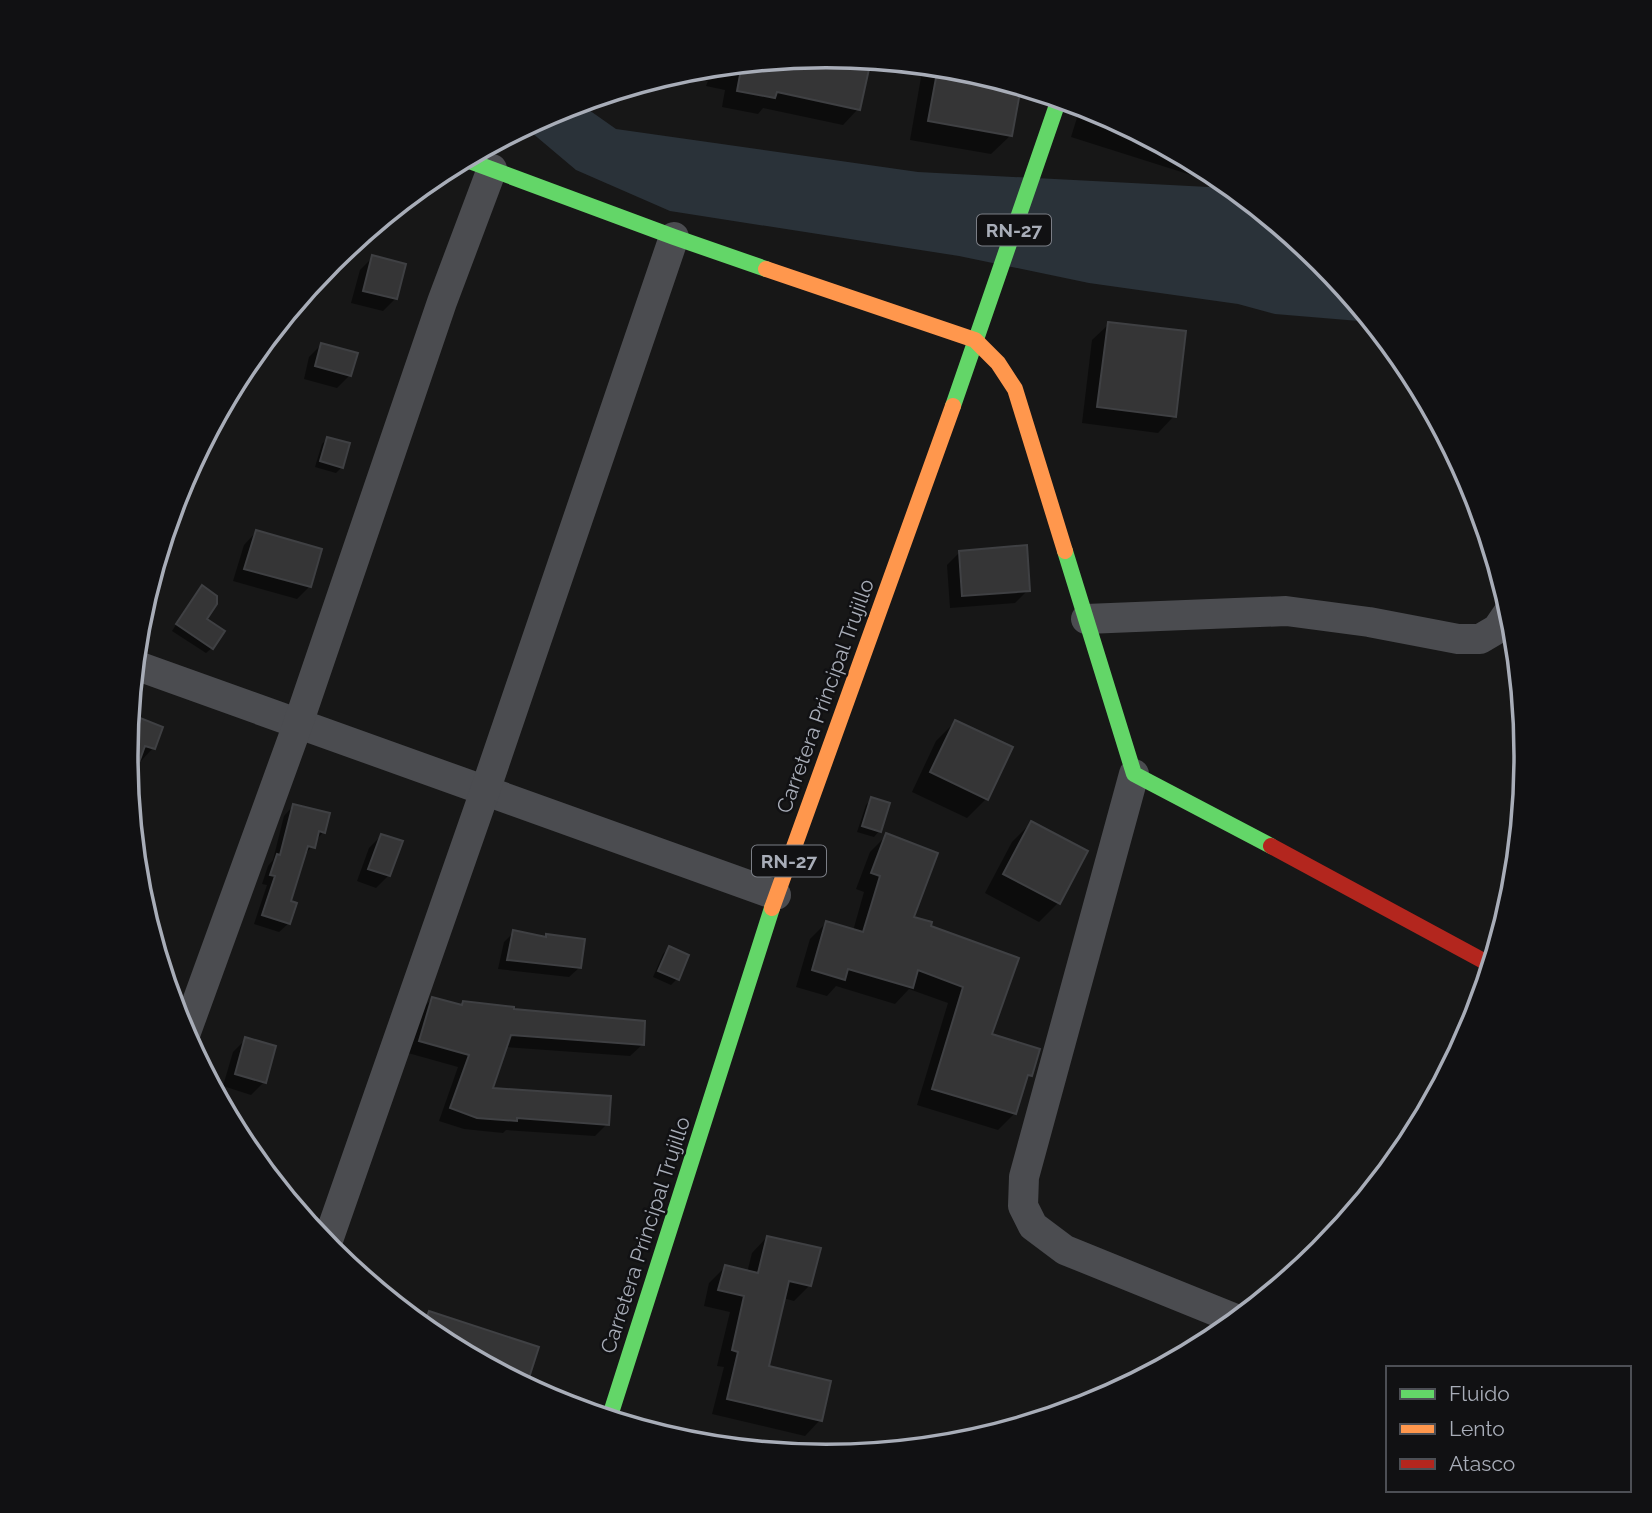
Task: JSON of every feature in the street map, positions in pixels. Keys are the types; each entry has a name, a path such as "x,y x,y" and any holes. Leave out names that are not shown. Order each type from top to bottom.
{"street":[{"name":"Carretera Principal Trujillo","path":"611,1410 776,895 988,309 1056,108"},
{"path":"477,163 674,236 975,340 998,363 1015,389 1134,774 1024,1177 1023,1206 1033,1226 1065,1250 1227,1316"},
{"path":"190,1021 298,724 442,302 492,169"},
{"path":"330,1234 674,236"},
{"path":"1086,619 1286,611 1368,622 1458,639 1480,639 1497,629 1501,623"},
{"path":"144,668 776,895"},
{"path":"1134,774 1483,961"}],"shaded area":[{"path":"590,111 616,129 918,172 1213,187 1280,239 1313,270 1358,321 1275,314 1238,304 1089,283 959,256 670,211 576,170 533,134"}],"building":[{"path":"826,68 869,70 860,110 777,92 775,98 737,91 740,74"},
{"path":"936,77 1019,97 1012,136 928,121"},
{"path":"372,255 406,264 397,299 363,291"},
{"path":"1108,322 1186,331 1176,417 1097,407"},
{"path":"321,343 358,353 351,376 315,366"},
{"path":"327,437 350,443 343,468 320,461"},
{"path":"256,530 322,549 311,587 244,569"},
{"path":"1027,545 1030,591 962,596 959,551"},
{"path":"202,585 217,596 217,604 207,619 225,631 213,649 176,624"},
{"path":"139,717 163,727 155,749 145,746 138,765"},
{"path":"955,720 1013,747 988,800 930,772"},
{"path":"871,797 890,803 881,832 862,826"},
{"path":"293,804 330,813 325,833 319,831 315,848 308,846 291,901 297,903 290,924 262,915 275,876 270,875 277,854 280,855"},
{"path":"1031,821 1088,851 1060,904 1003,874"},
{"path":"886,833 938,853 914,917 932,922 931,926 1019,958 992,1034 1040,1049 1032,1076 1028,1075 1016,1114 932,1089 963,987 918,970 913,988 848,969 845,980 812,970 826,921 863,932 880,876 871,873"},
{"path":"381,834 403,841 390,876 368,869"},
{"path":"513,930 546,937 546,934 585,939 581,968 507,960"},
{"path":"669,946 689,955 679,980 658,971"},
{"path":"432,997 462,1005 463,1001 514,1009 645,1021 644,1045 511,1035 493,1088 611,1096 609,1125 517,1118 517,1121 477,1118 450,1108 469,1055 419,1041"},
{"path":"245,1037 276,1046 266,1083 235,1074"},
{"path":"767,1236 821,1248 811,1286 789,1281 769,1366 831,1381 822,1421 727,1399 738,1352 732,1350 744,1296 718,1290 725,1265 758,1273"},
{"path":"429,1311 539,1347 529,1377 482,1353 427,1317"}],"traffic: fast":[{"path":"953,406 1056,108"},
{"path":"476,164 766,269"},
{"path":"1065,551 1134,774 1271,846"},
{"path":"612,1410 772,908"}],"traffic: slow":[{"path":"766,269 975,340 998,363 1015,389 1065,551"},
{"path":"772,908 953,406"}],"traffic: jam":[{"path":"1271,846 1483,961"}]}
